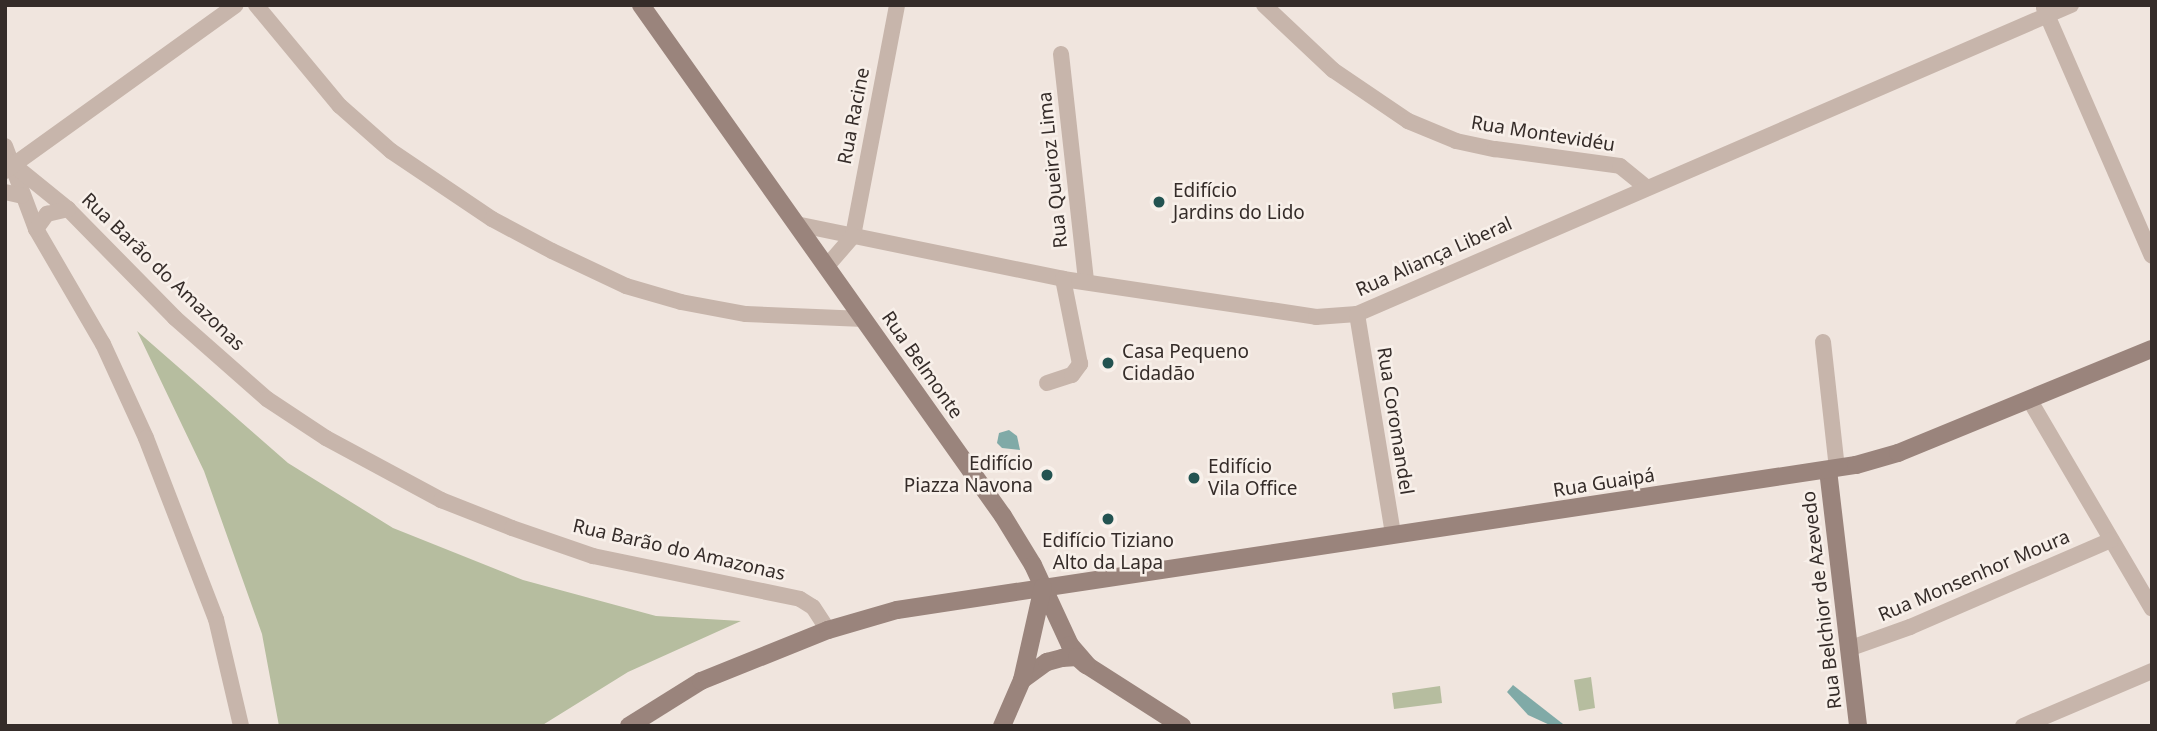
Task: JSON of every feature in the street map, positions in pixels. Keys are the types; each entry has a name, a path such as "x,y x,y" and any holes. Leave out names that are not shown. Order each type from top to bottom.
{"main road":[{"name":"Rua Belmonte","path":"641,5 1003,516 1043,587 1057,623 1088,666 1182,726"},
{"name":"Rua Guaipá","path":"629,726 701,681 828,630 897,610 1833,469 1898,453 2152,349"},
{"name":"Rua Belchior de Azevedo","path":"1833,469 1858,726"},
{"path":"1002,726 1022,680 1043,587"},
{"path":"1022,680 1047,662 1062,658 1077,657 1088,666"}],"street":[{"path":"8,165 236,5"},
{"path":"256,5 340,106 391,151 492,219 552,251 626,286 681,302 746,314 864,319"},
{"name":"Rua Racine","path":"853,236 897,5"},
{"name":"Rua Montevidéu","path":"1264,5 1333,70 1408,121 1456,141 1620,166 1645,186"},
{"name":"Rua Aliança Liberal","path":"796,224 1063,279 1316,317 1357,314 1645,186 1922,69 2045,10 2071,5"},
{"path":"2045,10 2152,256"},
{"name":"Rua Queiroz Lima","path":"1061,54 1086,282"},
{"path":"5,146 8,165 36,229 103,344 146,439 216,619 241,726"},
{"name":"Rua Barão do Amazonas","path":"8,165 68,209 166,310 267,399 391,473 441,500 593,556 800,599 813,607 828,630"},
{"path":"5,192 22,196"},
{"path":"36,229 47,214 68,209"},
{"path":"827,266 853,236"},
{"path":"1047,383 1072,375 1080,364 1063,279"},
{"name":"Rua Coromandel","path":"1357,314 1393,534"},
{"path":"1823,342 1833,469"},
{"path":"2029,399 2152,608"},
{"name":"Rua Monsenhor Moura","path":"1851,648 1910,627 2111,540"},
{"path":"2023,726 2152,671"}],"green space":[{"path":"137,331 288,463 393,528 523,580 656,616 741,621 628,672 541,726 279,726 262,634 204,471"},
{"path":"1591,677 1595,708 1579,711 1574,680"},
{"path":"1440,686 1442,703 1394,709 1392,693"}],"water":[{"path":"1009,430 1017,436 1020,450 1002,448 997,443 999,433"},
{"path":"1513,685 1563,724 1552,726 1528,715 1507,692"}],"place":[{"name":"Edifício Jardins do Lido","path":"1159,202"},
{"name":"Casa Pequeno Cidadão","path":"1108,363"},
{"name":"Edifício Piazza Navona","path":"1047,475"},
{"name":"Edifício Vila Office","path":"1194,478"},
{"name":"Edifício Tiziano Alto da Lapa","path":"1108,519"}]}
